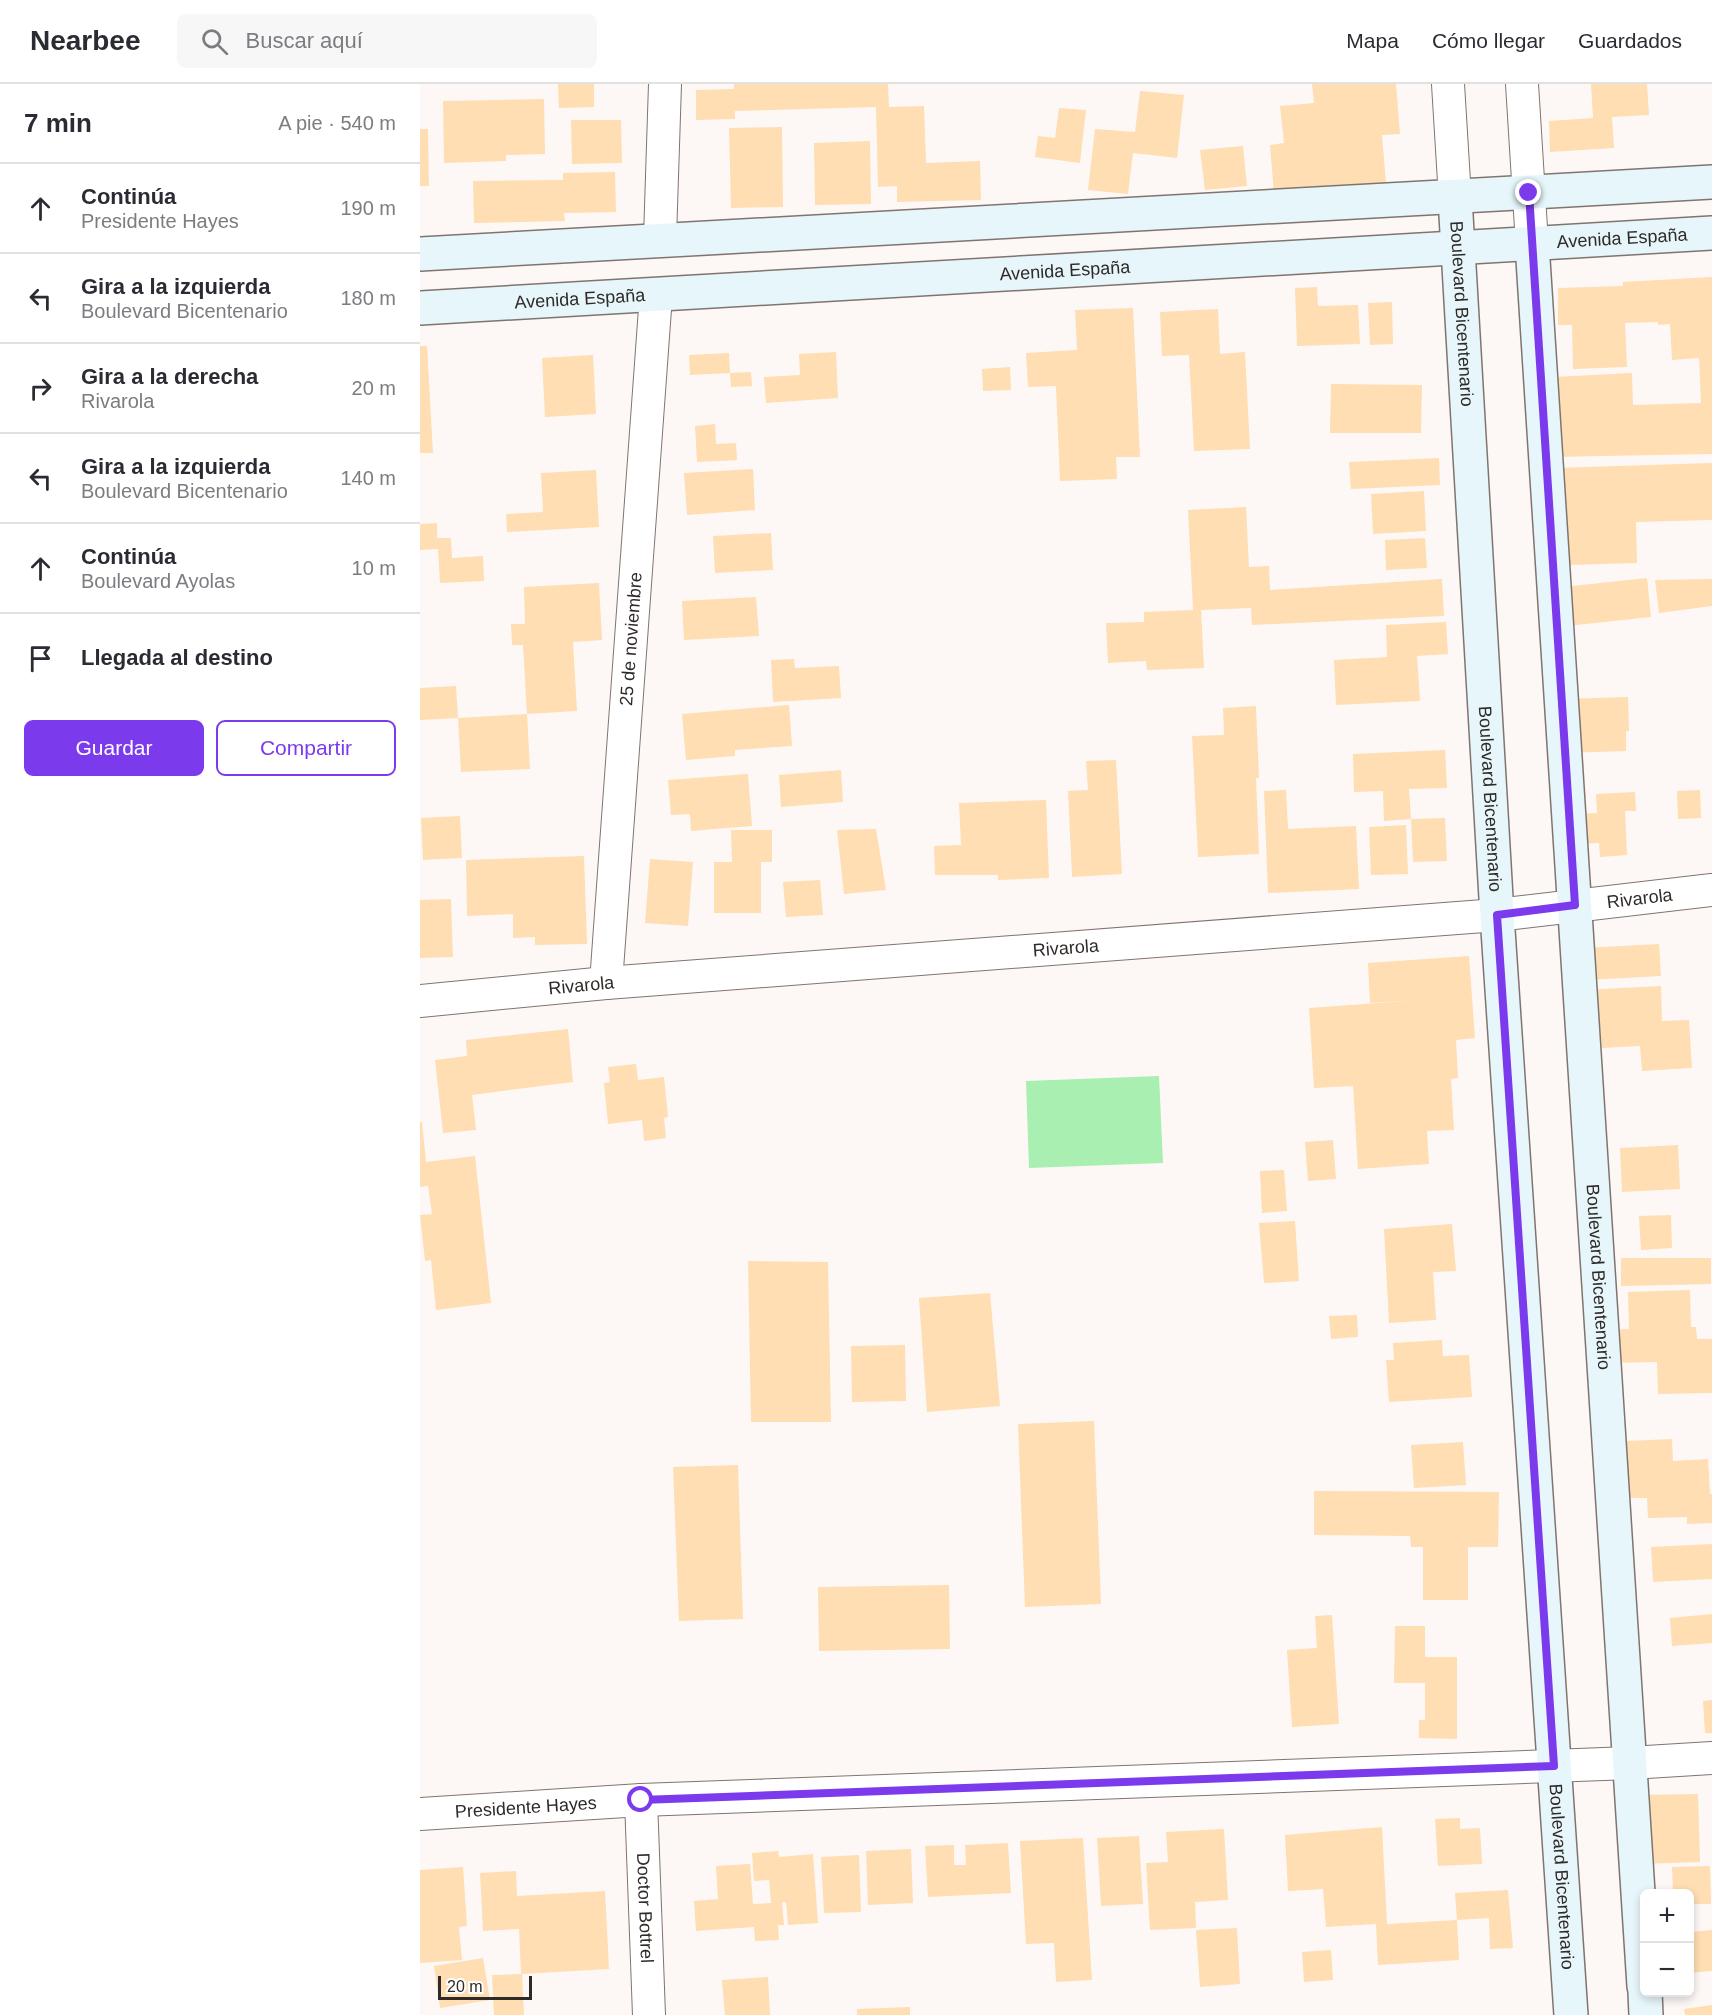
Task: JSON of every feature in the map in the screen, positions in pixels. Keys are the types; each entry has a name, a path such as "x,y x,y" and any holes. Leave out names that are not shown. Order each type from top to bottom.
{"street":[{"path":"660,238 664,84"},
{"name":"Boulevard Bicentenario","path":"1448,84 1497,915 1571,2015"},
{"path":"1522,84 1532,244"},
{"path":"420,254 660,238 1455,198 1712,182"},
{"name":"Avenida España","path":"420,308 1712,233"},
{"name":"Boulevard Bicentenario","path":"1532,244 1641,1943"},
{"name":"25 de noviembre","path":"606,983 656,295"},
{"name":"Rivarola","path":"420,1001 606,983 1497,915 1712,890"},
{"name":"Presidente Hayes","path":"420,1814 641,1800 1554,1766 1712,1758"},
{"name":"Doctor Bottrel","path":"641,1800 649,2015"},
{"path":"1645,1997 1646,2015"}],"green space":[{"path":"1159,1076 1163,1163 1029,1168 1026,1081"}],"building":[{"path":"558,84 594,84 594,107 559,108"},
{"path":"734,84 888,84 889,107 924,106 926,163 980,161 981,200 897,202 897,186 878,187 876,107 735,111 735,119 696,120 696,90 734,89"},
{"path":"1312,84 1396,84 1400,134 1382,135 1386,183 1274,194 1270,145 1284,143 1280,106 1314,103"},
{"path":"1591,84 1647,84 1649,115 1612,117 1614,148 1550,152 1549,121 1593,118"},
{"path":"1140,91 1184,95 1177,158 1133,153 1128,194 1088,190 1095,129 1135,132"},
{"path":"544,99 545,154 506,155 506,161 444,163 443,101"},
{"path":"1059,108 1086,110 1080,163 1035,157 1038,136 1055,138"},
{"path":"571,120 621,120 622,163 572,164"},
{"path":"782,127 783,207 731,208 729,128"},
{"path":"420,129 428,129 429,186 420,186"},
{"path":"870,141 871,204 815,205 814,143"},
{"path":"1243,146 1247,186 1205,190 1200,150"},
{"path":"615,172 616,212 564,213 565,221 474,223 473,181 563,180 563,173"},
{"path":"1712,277 1712,454 1550,457 1554,377 1632,373 1633,405 1701,403 1699,358 1672,360 1670,324 1625,323 1627,367 1573,369 1572,325 1558,325 1558,288 1623,286 1623,282"},
{"path":"1317,287 1318,306 1358,305 1360,344 1297,346 1295,288"},
{"path":"1392,302 1393,344 1370,345 1368,303"},
{"path":"1133,308 1140,457 1116,457 1117,479 1060,481 1056,386 1028,387 1026,353 1077,350 1075,310"},
{"path":"1218,309 1220,354 1245,352 1250,449 1194,451 1189,355 1162,356 1160,312"},
{"path":"420,346 427,346 433,453 420,453"},
{"path":"836,352 838,398 766,403 764,377 800,375 799,354"},
{"path":"729,353 730,373 690,375 689,355"},
{"path":"593,355 596,414 545,417 542,358"},
{"path":"1010,367 1011,390 983,391 982,369"},
{"path":"751,372 752,386 731,387 730,373"},
{"path":"1331,384 1422,385 1421,433 1330,433"},
{"path":"715,424 716,444 736,443 737,460 697,462 695,426"},
{"path":"1439,458 1440,485 1351,489 1349,462"},
{"path":"1712,463 1712,520 1636,522 1637,563 1568,565 1555,468"},
{"path":"753,469 755,510 687,515 684,473"},
{"path":"596,470 599,527 507,532 506,514 543,512 541,473"},
{"path":"1424,491 1426,531 1373,534 1371,494"},
{"path":"1246,507 1249,567 1269,566 1270,590 1442,579 1444,616 1252,625 1251,608 1201,610 1204,668 1147,670 1146,661 1108,663 1106,623 1144,622 1144,612 1193,610 1188,510"},
{"path":"437,523 437,538 451,538 452,558 483,556 484,581 440,583 438,549 420,550 420,524"},
{"path":"771,533 773,570 715,573 713,536"},
{"path":"1425,538 1427,568 1386,570 1385,540"},
{"path":"1647,578 1651,617 1567,626 1563,587"},
{"path":"1712,579 1712,606 1659,613 1655,580"},
{"path":"599,583 602,640 573,642 577,711 527,714 523,645 512,645 511,624 525,624 524,587"},
{"path":"756,597 759,636 684,640 682,601"},
{"path":"1446,622 1448,654 1417,656 1420,701 1336,705 1334,660 1387,657 1386,625"},
{"path":"794,659 795,668 839,666 841,698 773,702 771,660"},
{"path":"456,686 458,718 420,720 420,688"},
{"path":"1628,697 1629,731 1626,731 1626,751 1565,753 1563,699"},
{"path":"789,705 792,746 735,750 735,756 686,760 682,714"},
{"path":"1256,706 1259,854 1198,857 1192,736 1224,735 1223,708"},
{"path":"527,714 530,769 461,772 458,718"},
{"path":"1445,750 1447,788 1409,789 1411,819 1384,821 1383,791 1354,792 1353,754"},
{"path":"1116,760 1122,874 1072,877 1068,791 1088,790 1086,761"},
{"path":"841,770 843,802 781,807 779,775"},
{"path":"748,774 752,826 691,831 690,814 671,815 668,780"},
{"path":"1286,790 1288,829 1356,826 1359,889 1268,893 1264,791"},
{"path":"1700,790 1701,818 1678,819 1677,791"},
{"path":"1635,792 1636,811 1625,811 1627,855 1600,857 1599,843 1579,844 1577,814 1597,813 1596,794"},
{"path":"1046,800 1049,878 998,880 998,875 935,875 934,846 961,845 959,803"},
{"path":"460,816 462,858 423,860 421,818"},
{"path":"1445,818 1447,861 1413,862 1411,819"},
{"path":"1406,825 1408,874 1371,875 1369,827"},
{"path":"876,829 886,890 844,894 837,830"},
{"path":"731,830 772,830 772,862 761,862 761,913 714,913 714,862 732,862"},
{"path":"584,856 587,944 535,945 535,937 513,938 513,914 467,916 466,860"},
{"path":"650,859 693,862 688,926 645,923"},
{"path":"820,880 823,915 786,917 783,882"},
{"path":"451,899 453,957 420,958 420,900"},
{"path":"1659,944 1661,976 1587,980 1585,948"},
{"path":"1469,956 1475,1038 1456,1040 1458,1078 1451,1079 1454,1130 1427,1131 1429,1164 1358,1169 1353,1086 1314,1088 1309,1008 1407,1001 1370,1003 1368,963"},
{"path":"1661,986 1662,1021 1689,1020 1692,1068 1642,1071 1640,1046 1602,1048 1600,1024 1586,1025 1584,990"},
{"path":"568,1029 573,1082 472,1095 476,1130 443,1133 435,1060 467,1056 466,1040"},
{"path":"636,1064 638,1080 664,1077 668,1117 664,1118 666,1138 644,1141 642,1120 608,1124 604,1083 610,1082 608,1067"},
{"path":"420,1122 422,1122 426,1162 475,1156 491,1303 436,1310 431,1260 425,1261 420,1215 432,1214 428,1186 420,1187"},
{"path":"1333,1140 1336,1179 1308,1181 1305,1142"},
{"path":"1678,1145 1680,1189 1622,1192 1620,1148"},
{"path":"1284,1170 1287,1211 1262,1213 1260,1171"},
{"path":"1671,1215 1672,1248 1641,1250 1639,1216"},
{"path":"1295,1221 1299,1281 1264,1283 1259,1223"},
{"path":"1452,1224 1456,1271 1433,1272 1436,1320 1389,1323 1384,1229"},
{"path":"1621,1258 1711,1258 1711,1284 1621,1286"},
{"path":"748,1261 828,1262 831,1422 751,1422"},
{"path":"1690,1290 1691,1327 1696,1327 1697,1339 1712,1339 1712,1393 1658,1394 1657,1362 1609,1363 1608,1330 1629,1329 1628,1292"},
{"path":"990,1293 1000,1406 927,1412 919,1298"},
{"path":"1357,1315 1358,1337 1331,1339 1329,1316"},
{"path":"1442,1340 1443,1356 1469,1355 1472,1397 1389,1402 1386,1360 1394,1360 1393,1343"},
{"path":"905,1345 906,1401 852,1402 851,1346"},
{"path":"1094,1421 1101,1604 1025,1607 1018,1424"},
{"path":"1672,1439 1673,1461 1708,1459 1710,1494 1712,1494 1712,1523 1687,1524 1687,1517 1648,1518 1647,1498 1628,1498 1626,1441"},
{"path":"1463,1442 1466,1485 1414,1488 1411,1445"},
{"path":"738,1465 743,1619 679,1621 673,1467"},
{"path":"1314,1491 1499,1492 1498,1547 1468,1547 1468,1600 1423,1600 1423,1547 1411,1547 1410,1536 1314,1535"},
{"path":"1712,1544 1712,1579 1653,1582 1651,1547"},
{"path":"949,1585 950,1649 819,1651 818,1587"},
{"path":"1712,1614 1712,1643 1672,1646 1670,1618"},
{"path":"1332,1615 1339,1724 1292,1727 1287,1650 1317,1648 1315,1616"},
{"path":"1395,1626 1425,1626 1425,1657 1457,1657 1457,1739 1419,1738 1419,1720 1425,1720 1425,1683 1394,1683"},
{"path":"1712,1700 1712,1733 1705,1733 1703,1701"},
{"path":"1698,1794 1700,1862 1641,1864 1638,1795"},
{"path":"1460,1818 1460,1829 1480,1828 1482,1864 1438,1866 1435,1819"},
{"path":"1382,1827 1387,1924 1457,1920 1459,1960 1378,1965 1376,1924 1326,1927 1323,1889 1288,1891 1285,1835"},
{"path":"1224,1829 1228,1900 1195,1902 1196,1928 1150,1930 1146,1863 1168,1862 1166,1832"},
{"path":"1139,1836 1143,1904 1101,1906 1097,1838"},
{"path":"1083,1838 1092,1980 1056,1982 1054,1943 1026,1944 1020,1841"},
{"path":"1008,1843 1011,1893 928,1897 925,1846 954,1845 954,1865 966,1865 965,1845"},
{"path":"911,1849 913,1903 868,1905 866,1851"},
{"path":"778,1851 779,1857 813,1854 818,1923 788,1925 786,1902 782,1902 784,1925 778,1925 779,1940 755,1941 754,1927 696,1931 694,1901 718,1899 716,1866 750,1864 753,1904 771,1903 769,1880 754,1881 752,1853"},
{"path":"859,1855 861,1912 824,1913 821,1857"},
{"path":"1710,1866 1711,1904 1694,1904 1694,1889 1673,1889 1672,1867"},
{"path":"463,1867 467,1926 459,1927 462,1960 420,1963 420,1870"},
{"path":"516,1871 517,1896 605,1891 609,1969 522,1974 524,2015 494,2015 492,1975 521,1974 519,1929 483,1931 480,1873"},
{"path":"1508,1890 1513,1948 1490,1949 1489,1918 1457,1920 1455,1893"},
{"path":"1237,1928 1240,1984 1200,1987 1196,1930"},
{"path":"1712,1930 1712,1971 1694,1973 1694,1932"},
{"path":"1331,1950 1333,1980 1304,1982 1302,1952"},
{"path":"483,1958 490,2000 440,2008 434,1966"},
{"path":"768,1977 770,2015 725,2015 722,1980"},
{"path":"1712,2005 1712,2015 1685,2015 1684,2009"},
{"path":"910,2007 910,2015 857,2015 857,2009"}],"route":[{"path":"641,1800 1554,1766 1497,915 1575,905 1529,193"}]}
